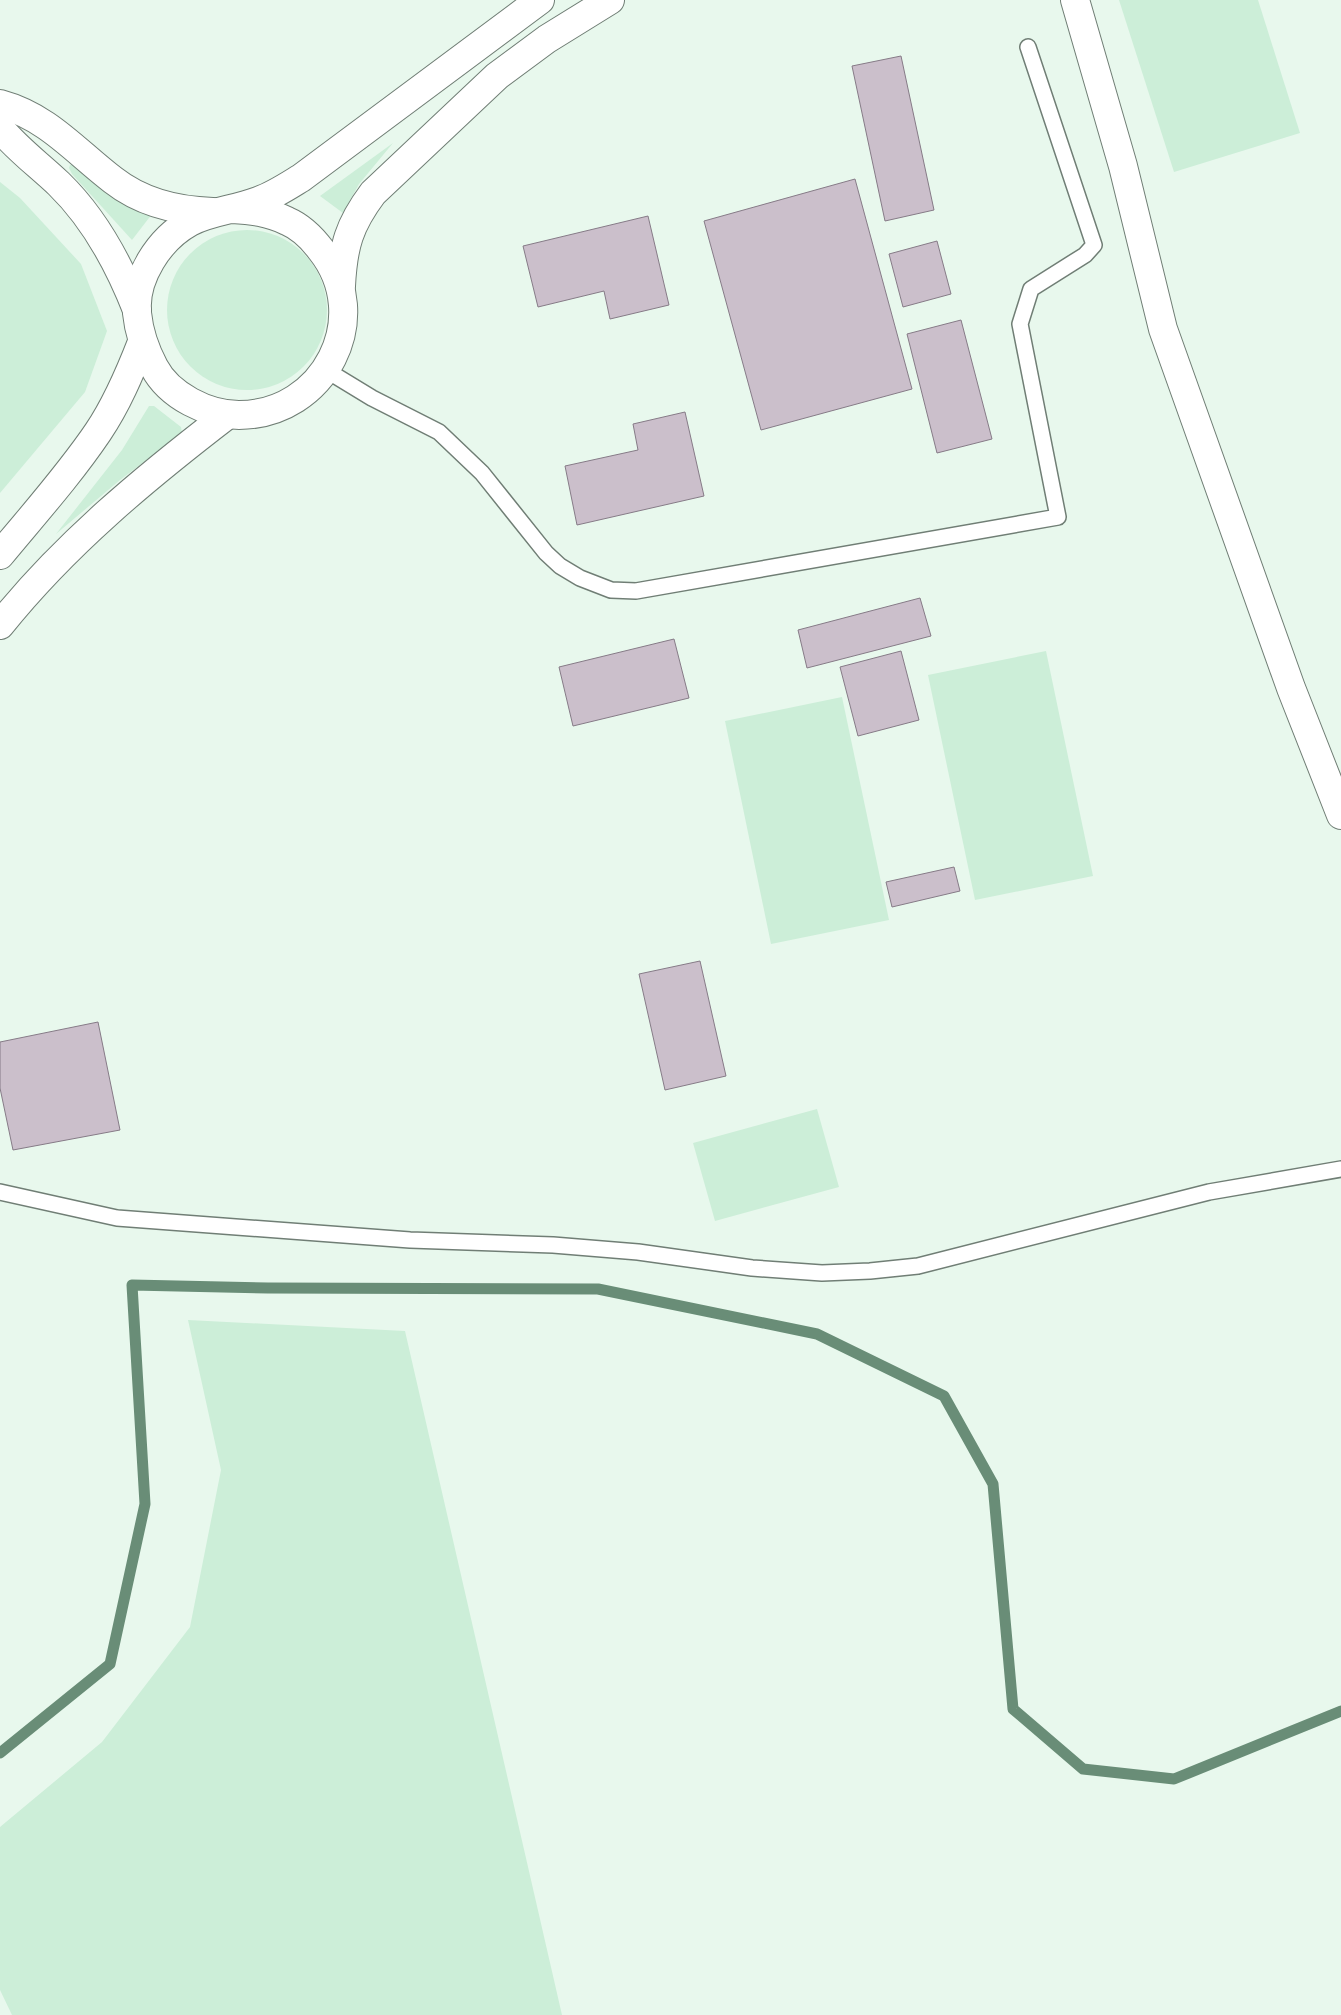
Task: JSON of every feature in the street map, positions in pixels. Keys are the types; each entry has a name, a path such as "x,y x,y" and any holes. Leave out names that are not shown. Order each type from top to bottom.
{"street":[{"path":"137,312 141,285 151,260 167,239 189,223 222,211 259,201 301,178 540,0"},
{"path":"0,128 60,185 84,211 105,243 124,276 137,312 142,342 155,370 175,392 200,407 227,415 256,415 283,407 307,392 326,370 338,344 342,325 340,287 348,234 359,212 373,193 497,76 547,40 610,0"},
{"path":"1075,0 1122,166 1163,329 1284,670 1341,815"},
{"path":"0,104 15,108 54,130 114,181 139,196 163,205 188,211 261,211 288,221 311,238 329,261 340,287"},
{"path":"0,555 74,465 99,431 120,394 142,342"},
{"path":"0,625 56,563 101,519 173,457 227,415"}],"lane":[{"path":"326,370 372,398 439,432 482,473 546,553 560,566 580,578 611,590 636,591 1058,517 1020,324 1031,289 1085,255 1094,245 1028,47"},
{"path":"0,1192 117,1218 410,1240 553,1245 638,1252 752,1268 822,1273 918,1266 1208,1192 1341,1169"}],"green space":[{"path":"1119,0 1258,0 1300,133 1174,172"},
{"path":"393,143 359,184 343,213 320,196"},
{"path":"75,163 152,214 132,240 72,174 69,168 70,165"},
{"path":"0,182 20,198 81,264 107,331 85,392 0,493"},
{"path":"239,230 255,230 285,239 304,253 321,279 326,294 326,326 321,341 304,367 285,381 270,387 255,390 239,390 209,381 185,361 176,348 170,333 167,318 167,302 176,272 196,248 209,239 224,233"},
{"path":"149,406 154,406 181,427 182,433 120,480 56,534 122,450"},
{"path":"1046,651 1093,876 975,900 928,675"},
{"path":"842,697 889,920 771,944 725,721"},
{"path":"817,1109 839,1187 715,1221 693,1143"},
{"path":"188,1320 405,1331 562,2015 12,2015 0,1990 0,1827 102,1742 190,1627 221,1470"}],"building":[{"path":"901,56 934,210 885,221 852,66"},
{"path":"855,179 912,389 761,430 704,221"},
{"path":"648,216 669,305 610,319 604,291 538,307 523,246"},
{"path":"937,241 951,294 903,307 889,254"},
{"path":"961,320 992,439 937,453 907,334"},
{"path":"685,412 704,496 577,525 565,466 638,450 633,424"},
{"path":"920,598 931,636 807,668 798,630"},
{"path":"674,639 689,698 573,726 559,667"},
{"path":"901,651 919,720 858,736 840,667"},
{"path":"954,867 960,891 892,907 886,882"},
{"path":"700,961 726,1076 665,1090 639,974"},
{"path":"98,1022 120,1130 13,1150 0,1088 0,1042"}],"waterway":[{"path":"0,1753 110,1664 145,1504 132,1285 268,1288 598,1289 817,1334 944,1396 993,1484 1013,1709 1083,1769 1174,1779 1341,1711"}]}
